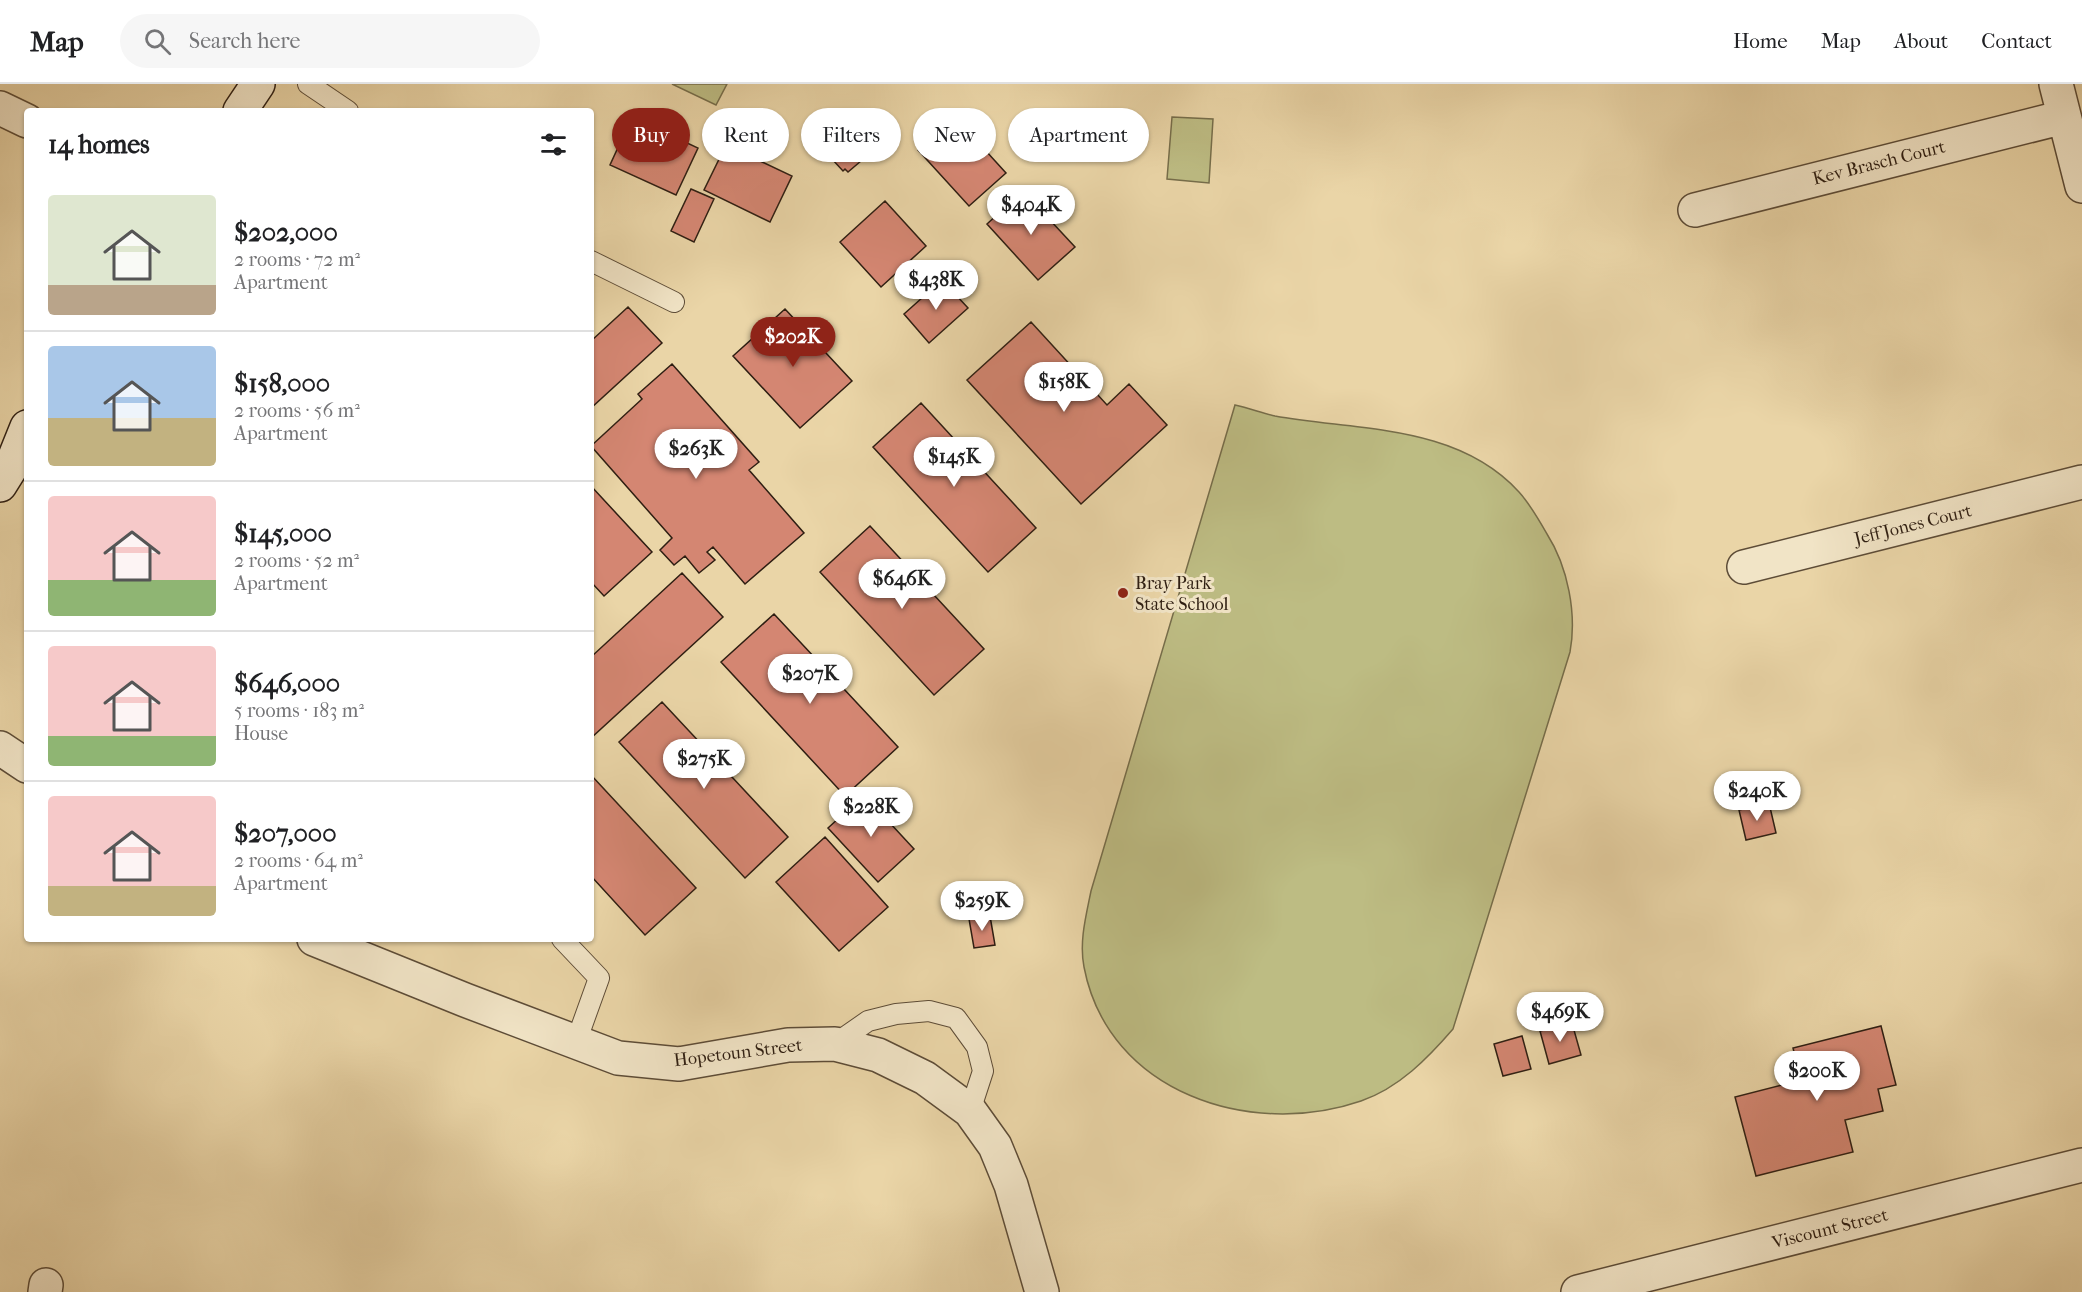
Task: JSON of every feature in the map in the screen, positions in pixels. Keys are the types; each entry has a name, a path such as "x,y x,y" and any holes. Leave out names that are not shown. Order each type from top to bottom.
{"street":[{"path":"242,108 258,84"},
{"path":"2056,84 2082,186"},
{"path":"0,108 24,120"},
{"name":"Kev Brasch Court","path":"1695,210 2064,117"},
{"path":"0,447 24,424"},
{"path":"0,485 10,469 24,434"},
{"name":"Jeff Jones Court","path":"1744,567 2082,482"},
{"path":"0,748 24,764"},
{"name":"Hopetoun Street","path":"322,942 618,1058 679,1064 788,1045 835,1044 878,1055 925,1078 970,1111 995,1146 1007,1176 1042,1292"},
{"name":"Viscount Street","path":"1578,1292 1659,1282 2082,1165"}],"lane":[{"path":"308,84 344,108"},
{"path":"594,262 674,302"},
{"path":"565,942 599,978 576,1042"},
{"path":"835,1044 868,1021 896,1014 929,1011 956,1018 977,1047 983,1071 970,1111"}],"shaded area":[{"path":"672,84 727,84 716,105"},
{"path":"1172,117 1213,119 1209,183 1167,179"},
{"path":"1235,405 1275,416 1405,434 1436,442 1466,454 1494,470 1519,492 1547,534 1565,576 1571,607 1570,652 1453,1029 1412,1071 1388,1088 1361,1101 1319,1111 1275,1114 1231,1109 1190,1096 1153,1075 1122,1046 1098,1010 1084,967 1082,948 1091,891"}],"building":[{"path":"690,144 698,148 676,195 610,165 612,161 690,162"},
{"path":"718,162 762,162 792,176 770,222 704,190"},
{"path":"835,162 860,162 848,172 845,169 843,171"},
{"path":"929,162 996,162 1006,173 969,206"},
{"path":"691,189 714,199 694,242 671,231"},
{"path":"1023,191 1075,247 1038,280 987,224"},
{"path":"885,201 926,246 881,287 840,242"},
{"path":"942,280 968,308 929,343 904,314"},
{"path":"628,307 662,343 594,405 594,338"},
{"path":"785,309 852,381 800,428 733,356"},
{"path":"1031,322 1107,405 1129,384 1167,425 1081,504 967,380"},
{"path":"672,364 759,462 749,470 804,533 745,584 713,547 707,552 715,560 699,573 685,556 674,565 660,550 672,538 594,449 594,443 642,399 638,394"},
{"path":"921,403 1036,528 988,572 873,447"},
{"path":"594,489 652,552 604,596 594,585"},
{"path":"870,526 984,649 934,695 820,572"},
{"path":"682,573 723,617 594,735 594,654"},
{"path":"774,614 898,747 845,796 721,662"},
{"path":"662,702 788,837 745,878 619,742"},
{"path":"594,778 696,888 645,935 594,879"},
{"path":"864,795 914,849 878,882 828,828"},
{"path":"1769,803 1776,833 1746,840 1739,810"},
{"path":"825,837 888,907 839,951 776,882"},
{"path":"990,916 995,945 974,948 969,919"},
{"path":"1572,1023 1581,1055 1549,1064 1540,1031"},
{"path":"1881,1026 1896,1085 1878,1089 1883,1111 1845,1120 1853,1152 1756,1176 1735,1097 1801,1080 1793,1048"},
{"path":"1522,1036 1531,1069 1503,1076 1494,1044"}],"place":[{"name":"Bray Park State School","path":"1123,593"}]}
